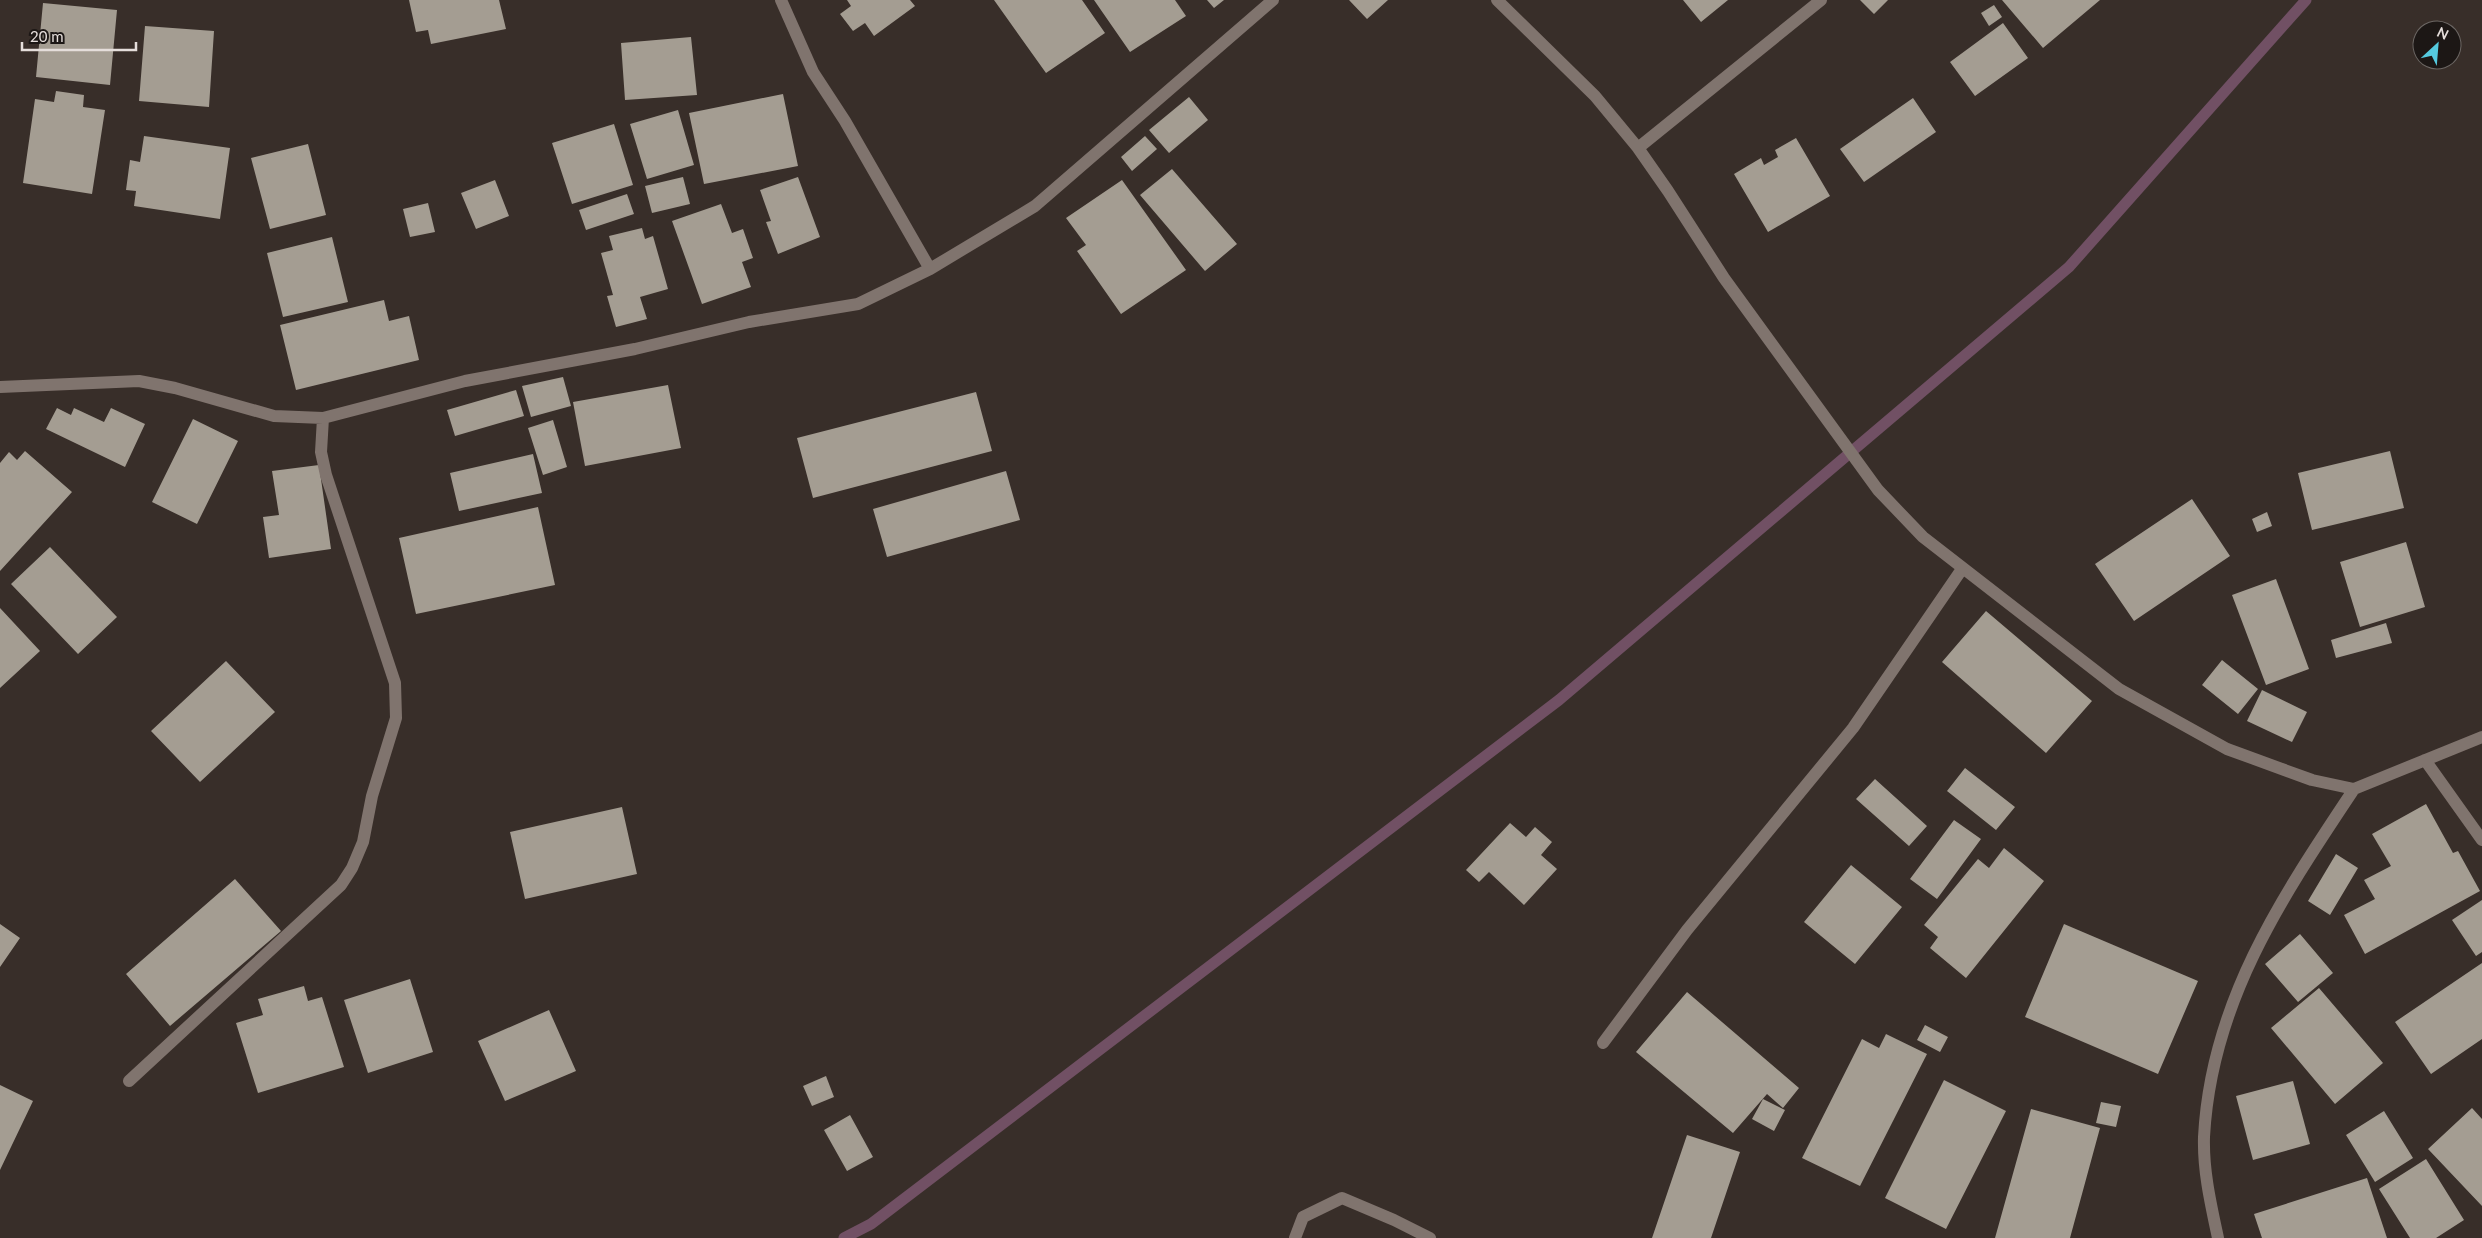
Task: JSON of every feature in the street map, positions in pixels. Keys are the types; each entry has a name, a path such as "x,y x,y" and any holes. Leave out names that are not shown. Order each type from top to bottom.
{"street":[{"path":"781,0 813,72 845,121 930,269"},
{"path":"0,387 139,381 175,388 274,416 323,418 464,381 634,349 749,322 858,304 930,269 1036,206 1273,0"},
{"path":"1497,0 1595,96 1638,148 1724,278 1878,490 1923,537 2119,689 2227,749 2312,780 2354,788 2482,737"},
{"path":"1638,148 1821,0"},
{"path":"129,1081 341,885 352,868 363,842 372,796 396,718 395,683 326,475 321,452 323,418"},
{"path":"1602,1043 1687,930 1853,728 1962,568"},
{"path":"2426,760 2482,840"},
{"path":"2218,1238 2209,1197 2204,1137 2215,1059 2246,967 2287,890 2354,788"},
{"path":"1295,1238 1303,1217 1342,1198 1430,1238"}],"building":[{"path":"409,0 499,0 506,29 431,44 428,30 416,32"},
{"path":"847,0 910,0 915,6 874,36 865,23 853,31 840,14 851,6"},
{"path":"994,0 1082,0 1105,33 1046,73"},
{"path":"1094,0 1175,0 1186,16 1130,52"},
{"path":"1207,0 1224,0 1214,8"},
{"path":"1349,0 1388,0 1367,19"},
{"path":"1683,0 1728,0 1701,22"},
{"path":"1860,0 1888,0 1874,14"},
{"path":"2002,0 2100,0 2043,48"},
{"path":"43,3 117,10 110,85 36,77"},
{"path":"1994,5 2002,17 1989,26 1981,13"},
{"path":"2003,23 2028,58 1975,96 1950,62"},
{"path":"145,26 214,31 209,107 139,101"},
{"path":"691,37 697,95 625,100 621,43"},
{"path":"56,91 84,95 83,107 105,110 92,194 23,183 35,99 54,102"},
{"path":"783,94 798,166 704,184 689,113"},
{"path":"1189,97 1208,120 1169,153 1149,130"},
{"path":"1913,98 1936,132 1864,182 1840,149"},
{"path":"678,110 694,165 647,179 630,124"},
{"path":"614,124 633,185 572,204 552,143"},
{"path":"144,136 230,148 220,219 134,206 136,191 126,190 130,160 140,162"},
{"path":"1145,136 1157,149 1132,171 1121,157"},
{"path":"1796,138 1830,196 1768,232 1734,174 1761,158 1764,165 1778,157 1775,150"},
{"path":"308,144 326,215 270,229 251,158"},
{"path":"1172,169 1237,244 1205,271 1140,195"},
{"path":"683,177 690,204 652,213 645,186"},
{"path":"798,177 820,237 778,254 766,222 771,221 760,190"},
{"path":"495,180 509,216 476,229 461,193"},
{"path":"1122,180 1186,270 1121,314 1077,251 1086,245 1066,218"},
{"path":"627,194 634,214 586,230 579,210"},
{"path":"428,203 435,232 410,237 403,209"},
{"path":"721,204 732,233 743,229 753,258 742,262 751,287 702,304 672,221"},
{"path":"642,228 645,239 653,236 668,289 640,297 647,319 616,327 607,296 613,295 601,253 613,250 609,236"},
{"path":"332,237 348,302 283,317 267,253"},
{"path":"384,300 389,321 409,316 419,360 296,390 280,325"},
{"path":"563,377 571,406 531,417 522,386"},
{"path":"668,385 681,448 585,466 573,402"},
{"path":"516,390 524,416 455,436 447,410"},
{"path":"976,392 992,451 813,498 797,438"},
{"path":"57,408 71,415 74,408 104,422 111,408 145,424 125,467 46,429"},
{"path":"193,419 238,441 197,524 152,502"},
{"path":"553,420 567,467 543,475 528,428"},
{"path":"25,451 72,492 0,571 0,463 9,452 17,460"},
{"path":"2390,451 2404,508 2312,530 2298,473"},
{"path":"533,454 542,493 459,511 450,473"},
{"path":"319,465 331,549 269,558 263,517 279,515 272,471"},
{"path":"1006,471 1020,520 887,557 873,509"},
{"path":"2192,499 2230,556 2134,621 2095,564"},
{"path":"538,507 555,585 416,614 399,538"},
{"path":"2267,512 2272,526 2257,532 2252,519"},
{"path":"2406,542 2425,607 2360,627 2340,562"},
{"path":"50,547 117,617 78,654 11,584"},
{"path":"2276,579 2309,669 2266,685 2232,595"},
{"path":"0,608 40,651 0,688"},
{"path":"1986,611 2092,701 2046,753 1942,662"},
{"path":"2386,623 2392,643 2336,658 2331,640"},
{"path":"2222,660 2258,689 2238,714 2202,685"},
{"path":"226,661 275,712 200,782 151,731"},
{"path":"2262,690 2307,712 2292,742 2247,721"},
{"path":"1965,768 2015,807 1996,830 1947,791"},
{"path":"1875,779 1927,826 1909,846 1856,799"},
{"path":"2426,804 2453,853 2458,851 2480,891 2365,954 2344,915 2375,899 2364,880 2391,866 2372,834"},
{"path":"622,807 637,874 525,899 510,832"},
{"path":"1954,820 1981,839 1937,899 1910,879"},
{"path":"1510,823 1526,837 1535,827 1552,842 1541,855 1557,869 1524,905 1489,872 1479,882 1466,870"},
{"path":"2004,848 2044,881 1966,978 1930,948 1938,937 1924,925 1978,859 1989,868"},
{"path":"2336,854 2358,868 2330,915 2308,901"},
{"path":"1851,865 1902,907 1855,964 1804,922"},
{"path":"235,879 281,931 170,1026 126,974"},
{"path":"2482,900 2482,952 2476,956 2452,920"},
{"path":"0,924 20,938 0,967"},
{"path":"2064,924 2198,981 2158,1074 2025,1017"},
{"path":"2300,934 2333,973 2298,1002 2265,964"},
{"path":"2482,963 2482,1039 2431,1074 2395,1022"},
{"path":"410,979 433,1052 368,1073 344,1000"},
{"path":"304,986 308,1001 322,997 344,1067 258,1093 236,1023 263,1015 258,999"},
{"path":"2319,988 2383,1063 2335,1104 2271,1028"},
{"path":"1687,992 1799,1088 1783,1108 1767,1094 1733,1133 1636,1052"},
{"path":"549,1010 576,1071 505,1101 478,1041"},
{"path":"1925,1025 1948,1037 1940,1052 1917,1040"},
{"path":"1886,1034 1927,1054 1860,1186 1802,1158 1862,1039 1879,1048"},
{"path":"826,1076 834,1097 812,1106 803,1086"},
{"path":"1944,1080 2006,1111 1946,1229 1885,1198"},
{"path":"2293,1081 2310,1144 2253,1160 2236,1096"},
{"path":"0,1085 33,1101 0,1170"},
{"path":"1763,1099 1785,1110 1774,1131 1752,1119"},
{"path":"2101,1102 2121,1106 2116,1127 2096,1123"},
{"path":"2472,1108 2482,1119 2482,1206 2428,1149"},
{"path":"2031,1109 2100,1128 2070,1238 1995,1238"},
{"path":"2384,1111 2413,1158 2375,1182 2346,1135"},
{"path":"850,1115 873,1157 847,1171 824,1130"},
{"path":"1687,1135 1740,1152 1711,1238 1652,1238"},
{"path":"2426,1159 2464,1220 2436,1238 2410,1238 2379,1189"},
{"path":"2367,1178 2387,1238 2262,1238 2254,1214"}],"waterway":[{"path":"844,1238 871,1224 1559,700 2069,267 2306,0"}]}
